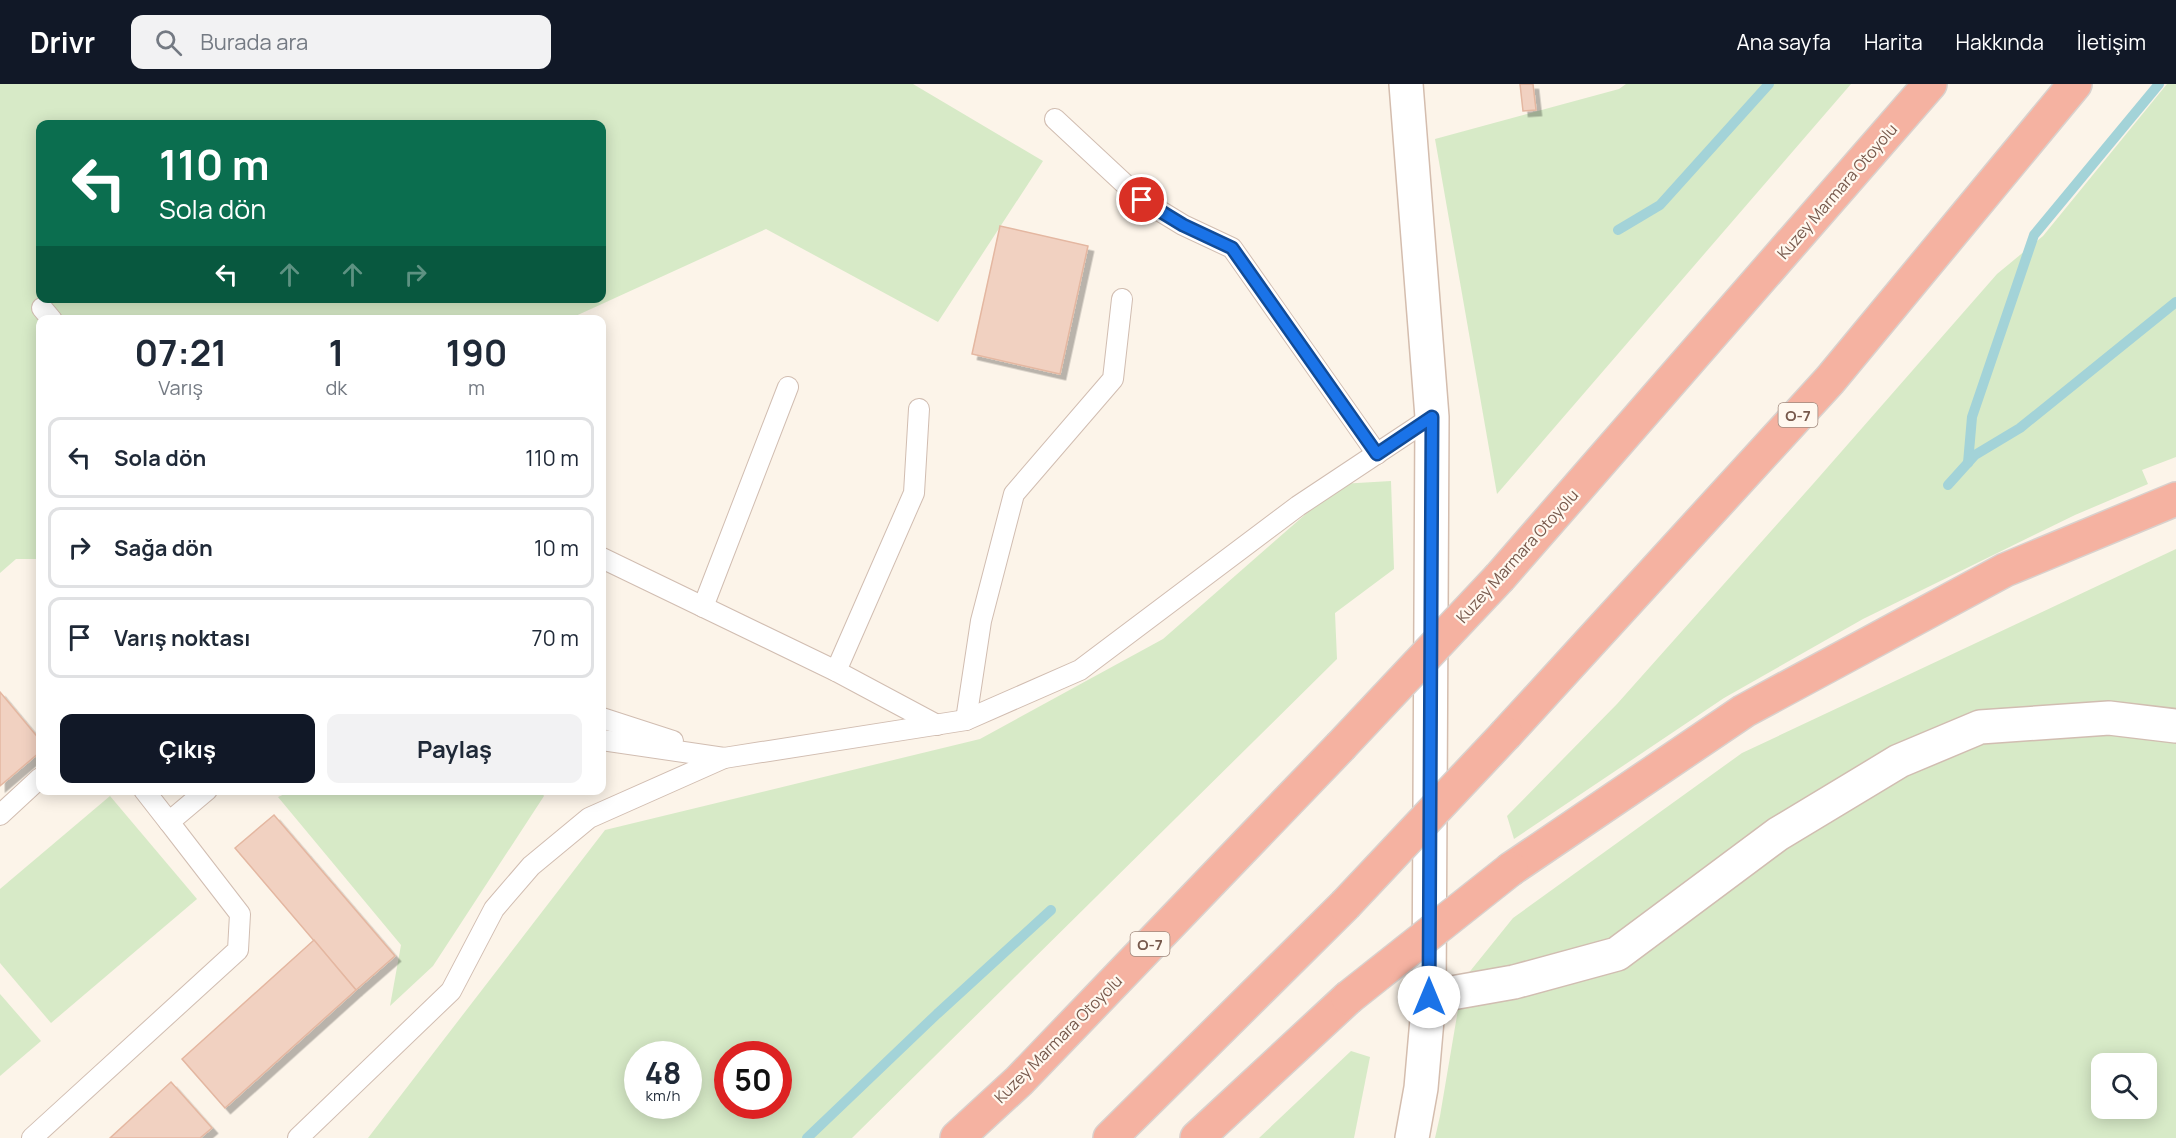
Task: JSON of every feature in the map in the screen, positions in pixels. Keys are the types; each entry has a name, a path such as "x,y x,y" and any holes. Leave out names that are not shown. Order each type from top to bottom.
{"highway":[{"name":"Kuzey Marmara Otoyolu","path":"957,1138 1020,1081 1500,577 1930,84"},
{"name":"O-7","path":"1110,1138 1345,905 1506,735 1830,380 2075,84"},
{"path":"1197,1138 1348,998 1511,869 1744,711 2005,570 2176,499"}],"main road":[{"path":"1406,84 1432,417 1429,997 1421,1088 1412,1138"},
{"path":"1429,997 1514,982 1617,954 1778,834 1899,761 1980,727 2109,718 2176,726"}],"lane":[{"path":"1055,119 1142,200 1183,225 1232,248 1377,454"},
{"path":"966,720 981,621 1014,494 1113,379 1122,299"},
{"path":"703,607 788,387"},
{"path":"836,671 914,493 919,409"},
{"path":"298,1138 451,991 494,909 531,866 589,818 724,758 966,720 1080,670 1298,506 1432,417"},
{"path":"606,560 836,671 937,725"},
{"path":"606,719 724,758"},
{"path":"606,741 724,758"},
{"path":"0,815 36,782"},
{"path":"32,1138 238,950 240,914 148,795"},
{"path":"169,822 201,795"}],"green space":[{"path":"0,84 913,84 1043,161 938,322 766,229 606,302 606,120 36,120 36,303 604,303 578,315 36,315 36,559 16,559 0,573"},
{"path":"1626,84 1851,84 1497,494 1435,139 1619,89"},
{"path":"2167,84 2176,84 2176,457 2142,470 2148,484 2075,515 1863,619 1724,698 1514,839 1507,816 1617,704 1997,274 2043,236"},
{"path":"1391,481 1394,569 1335,613 1337,659 852,1138 368,1138 605,830 980,739 1163,639 1340,484"},
{"path":"2176,549 2176,1138 1435,1138 1463,980 1513,918 1742,753"},
{"path":"282,795 544,796 433,966 390,1006 401,945 278,797"},
{"path":"110,796 197,899 51,1023 0,963 0,889"},
{"path":"0,994 41,1041 0,1076"},
{"path":"1351,1051 1370,1057 1354,1138 1259,1138"}],"building":[{"path":"1520,84 1533,84 1536,110 1523,111"},
{"path":"1000,226 1088,246 1060,374 972,354"},
{"path":"0,692 36,735 36,755 0,786"},
{"path":"274,815 395,956 356,990 235,848"},
{"path":"314,940 356,990 225,1108 182,1059"},
{"path":"171,1082 212,1128 200,1138 110,1138"}],"waterway":[{"path":"1618,230 1660,205 1769,84"},
{"path":"1968,463 1972,417 2034,235 2159,84"},
{"path":"1948,485 1975,455 2020,428 2176,302"},
{"path":"807,1138 937,1014 1051,910"}],"route":[{"path":"1142,200 1183,225 1232,248 1377,454 1432,417 1429,997"}]}
